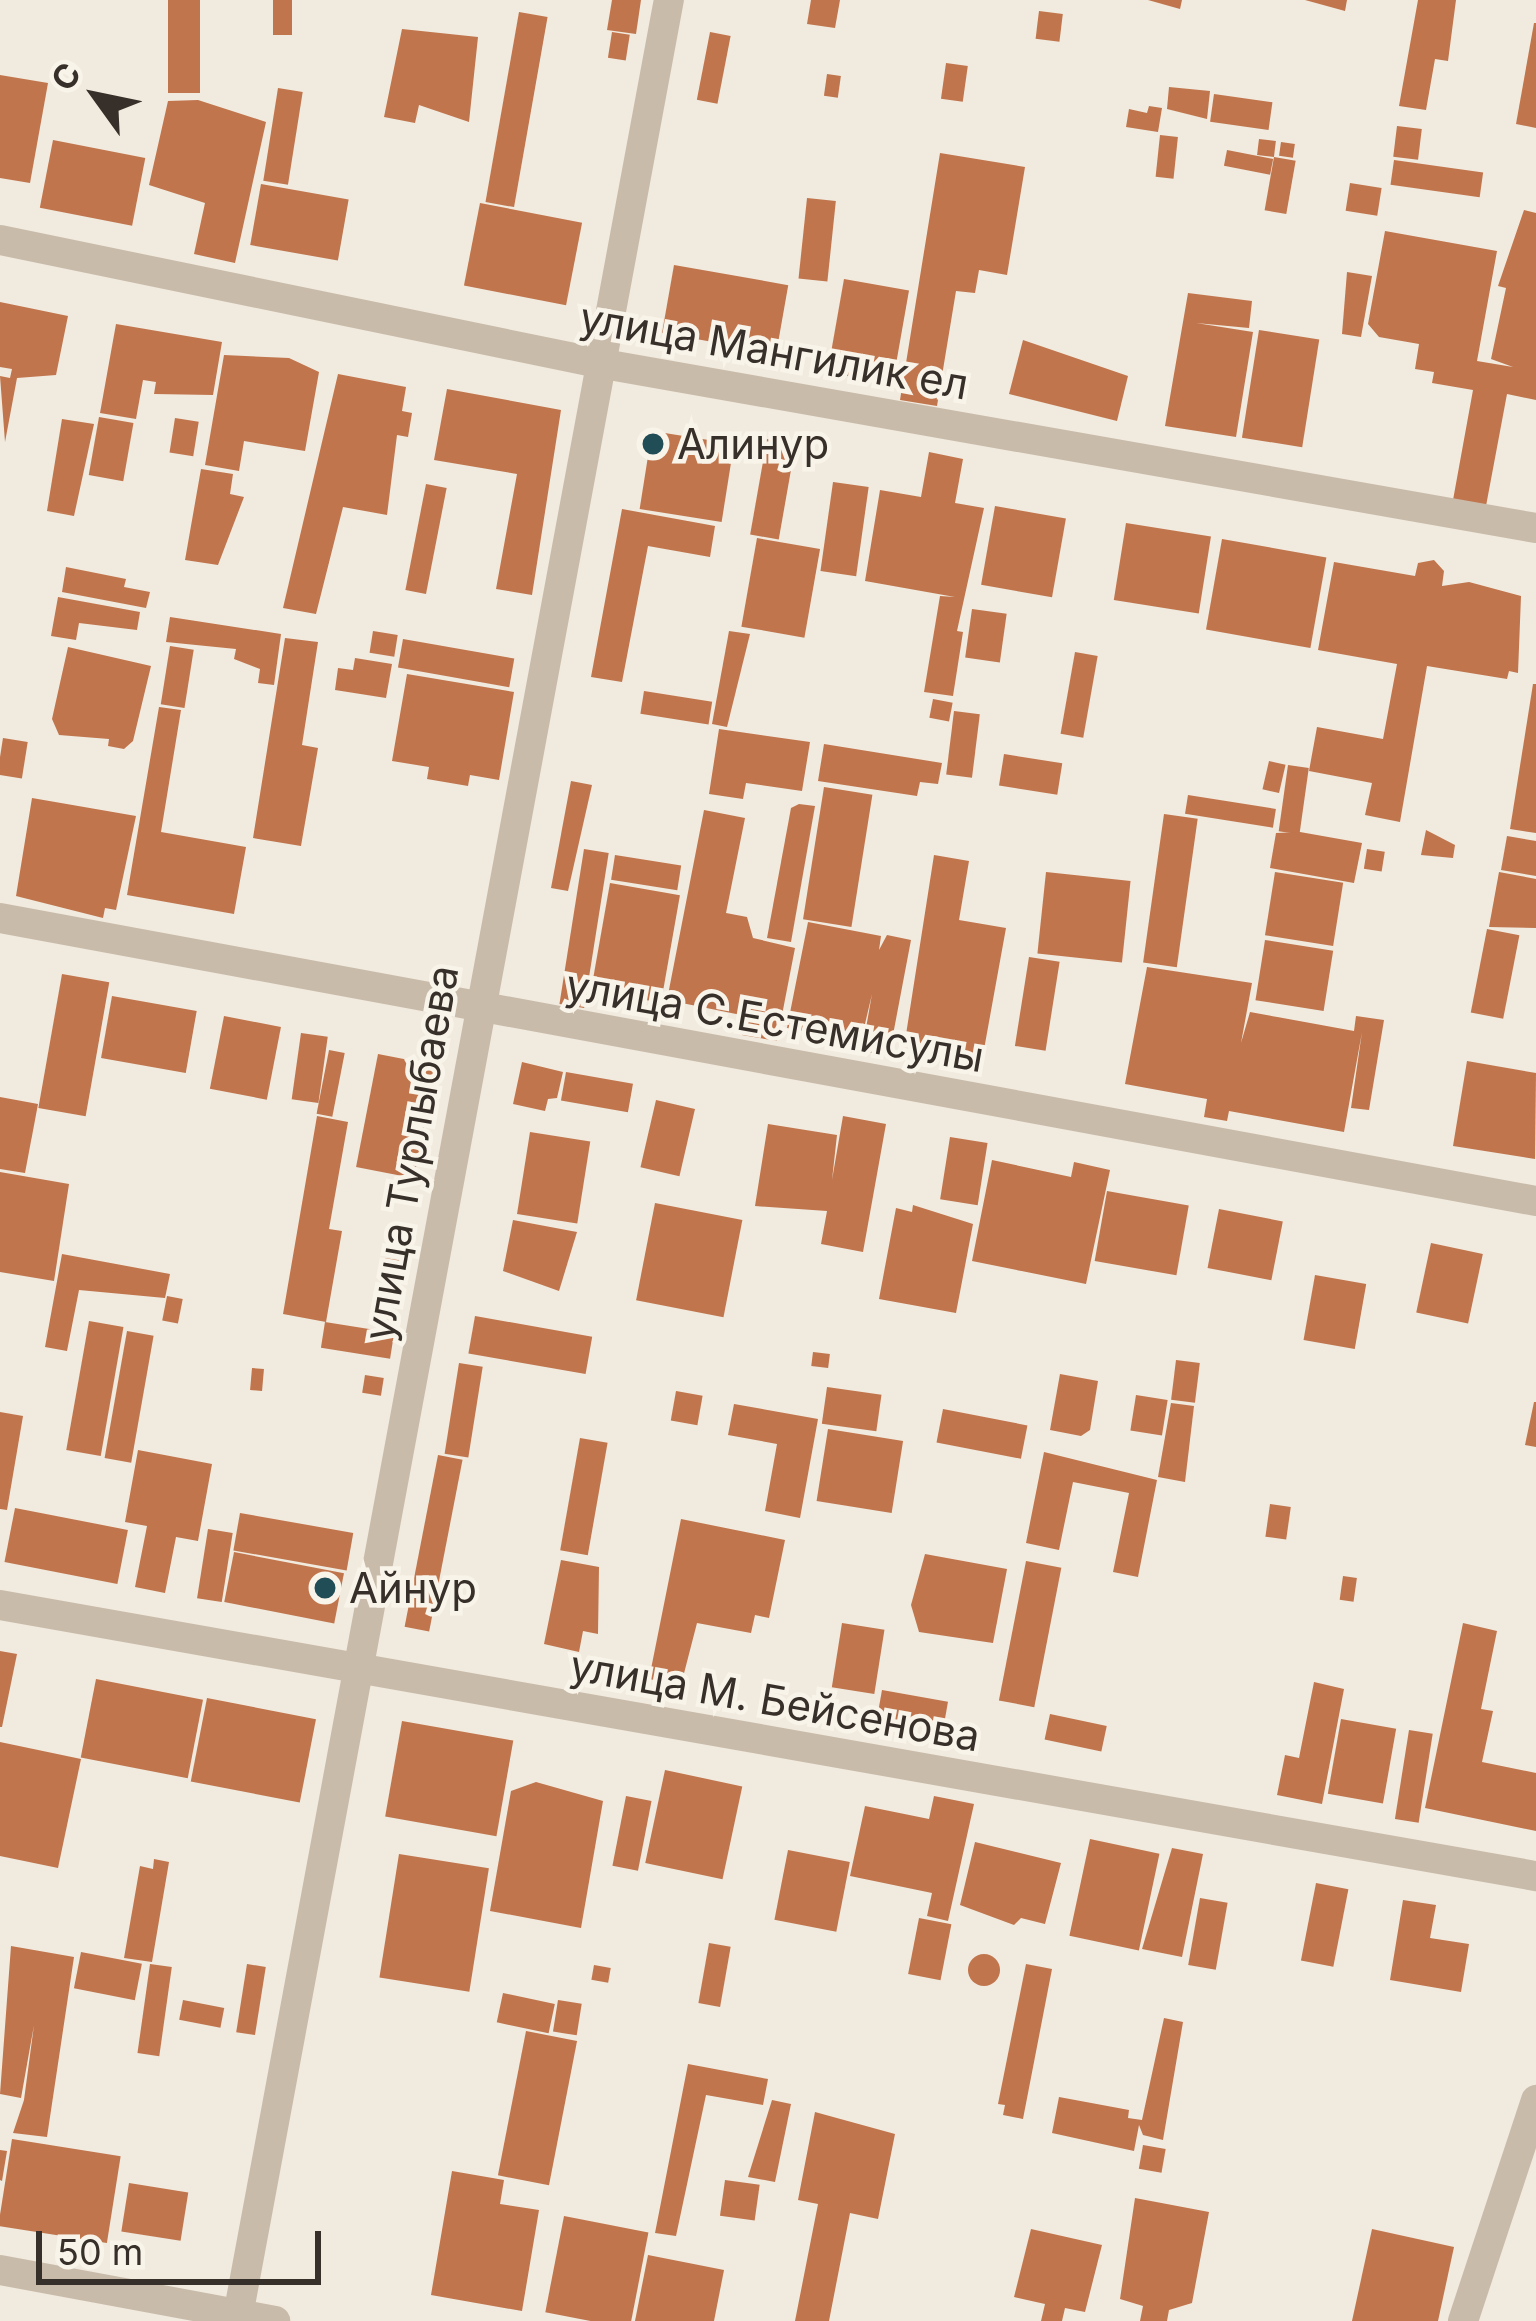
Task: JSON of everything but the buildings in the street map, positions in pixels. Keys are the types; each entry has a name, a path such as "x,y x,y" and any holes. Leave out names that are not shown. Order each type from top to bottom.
{"street":[{"name":"улица Турлыбаева","path":"237,2318 669,0"},
{"name":"улица Мангилик ел","path":"0,240 598,363 1536,529"},
{"name":"улица С.Естемисулы","path":"0,918 479,1010 1536,1201"},
{"name":"улица М. Бейсенова","path":"0,1605 359,1672 1536,1876"},
{"path":"1463,2321 1536,2100"},
{"path":"0,2270 237,2318 275,2321"}],"place":[{"name":"Алинур","path":"653,444"},
{"name":"Айнур","path":"325,1588"}]}
